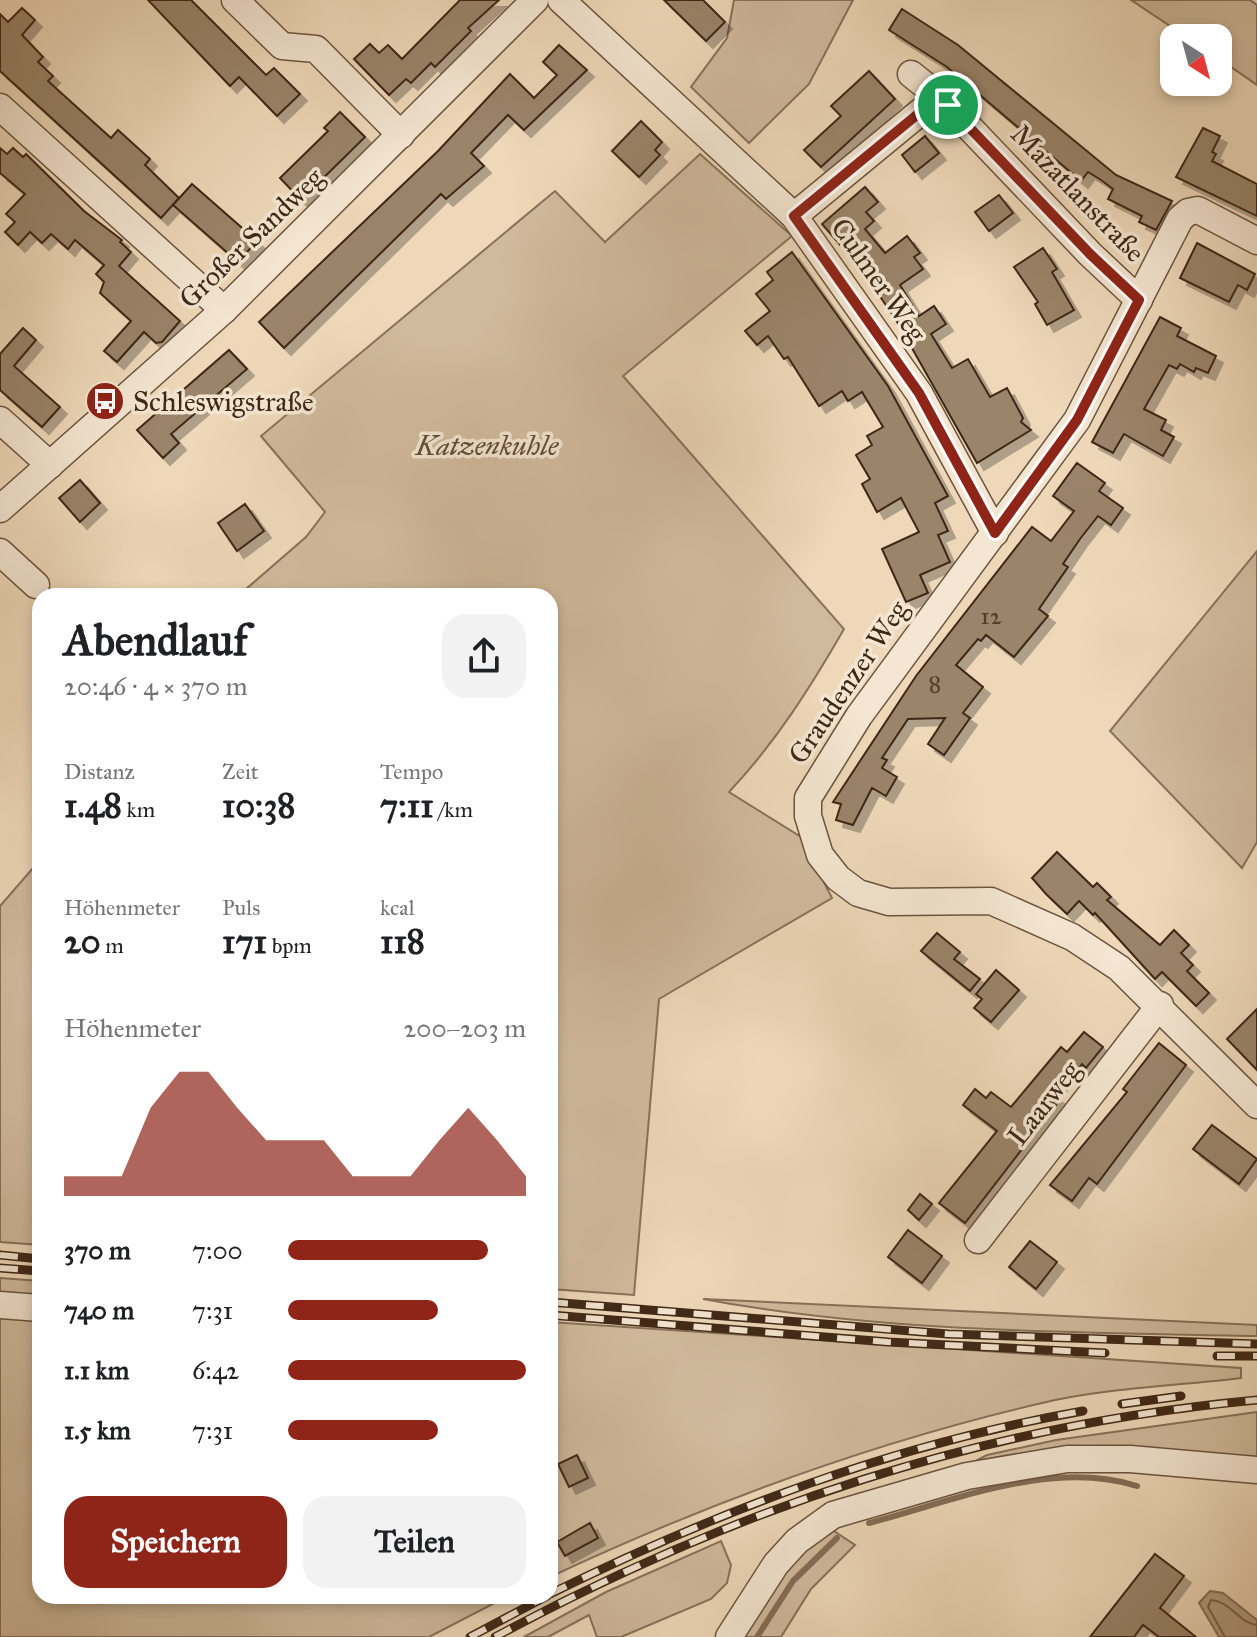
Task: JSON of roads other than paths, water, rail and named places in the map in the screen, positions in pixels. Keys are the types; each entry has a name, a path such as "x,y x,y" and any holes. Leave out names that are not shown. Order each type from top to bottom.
{"street":[{"path":"235,0 282,46 316,49 401,135"},
{"name":"Großer Sandweg","path":"0,509 224,310 535,0"},
{"name":"Culmer Weg","path":"561,0 794,216 919,393 995,533"},
{"name":"Mazatlanstraße","path":"911,74 931,90 935,100 948,105 1090,254 1139,300"},
{"path":"794,216 935,100"},
{"path":"0,107 224,310"},
{"name":"Graudenzer Weg","path":"1257,241 1198,210 1188,212 1180,219 1077,420 859,716 808,798 812,835 820,855 838,878 858,893 889,902 991,901 1072,937 1119,968 1160,1005 1257,1105"},
{"path":"0,420 50,465"},
{"path":"0,552 36,585"},
{"name":"Laarweg","path":"978,1240 1160,1005"},
{"path":"0,1305 32,1307"},
{"path":"729,1637 776,1564 797,1541 833,1515 967,1476 1067,1459 1130,1459 1257,1470"}],"water":[{"path":"1210,1591 1223,1593 1257,1620 1257,1637 1219,1637 1199,1603"}],"waterway":[{"path":"869,1523 1003,1486 1037,1480 1071,1477 1104,1479 1137,1486"},
{"path":"757,1637 793,1581 837,1538"}],"railway":[{"path":"0,1255 32,1258"},
{"path":"0,1268 32,1270"},
{"path":"558,1303 948,1334 1257,1344"},
{"path":"558,1316 888,1342 1105,1353"},
{"path":"1217,1356 1257,1356"},
{"path":"1122,1404 1181,1396"},
{"path":"495,1637 677,1549 770,1511 864,1479 1057,1429 1156,1412 1257,1400"},
{"path":"558,1590 679,1535 810,1483 944,1442 1083,1411"},
{"path":"470,1637 532,1604"}],"place":[{"name":"Schleswigstraße","path":"105,401"}],"park label":[{"name":"Katzenkuhle","path":"487,445"}]}
